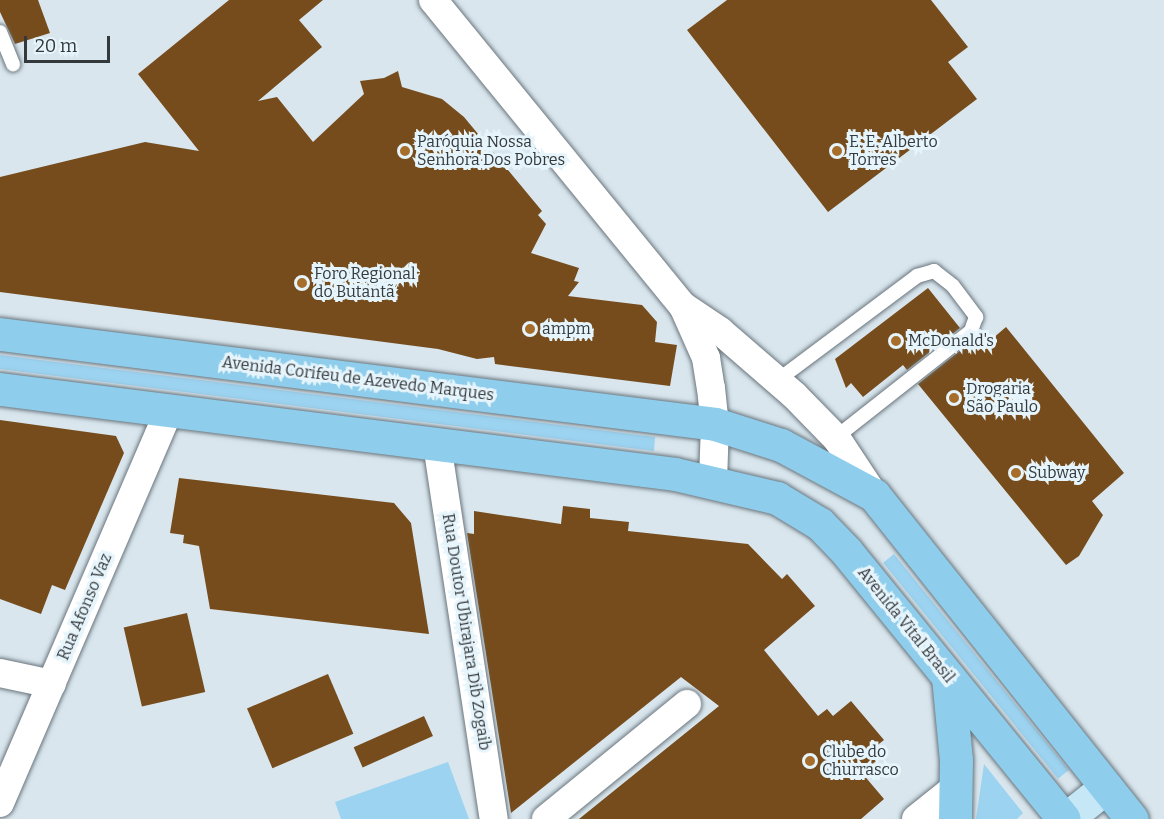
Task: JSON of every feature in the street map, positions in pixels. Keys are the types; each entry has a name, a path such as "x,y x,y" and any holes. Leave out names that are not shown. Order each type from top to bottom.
{"main road":[{"name":"Avenida Corifeu de Azevedo Marques","path":"0,334 715,424"},
{"path":"0,389 713,480"},
{"path":"715,424 782,445 874,495 1132,819"},
{"name":"Avenida Vital Brasil","path":"713,480 777,498 820,524 846,551 1065,819"},
{"path":"948,677 956,787 955,819"}],"street":[{"path":"433,0 683,306 706,358 715,424 713,480"},
{"path":"683,306 720,330 778,380 835,438 874,495"},
{"name":"Rua Afonso Vaz","path":"0,803 169,411"},
{"name":"Rua Doutor Ubirajara Dib Zogaib","path":"437,444 494,819"},
{"path":"0,674 52,684"},
{"path":"546,819 687,704"},
{"path":"916,819 956,787"},
{"path":"1065,819 1106,787"}],"lane":[{"path":"0,32 13,65"},
{"path":"778,380 926,271 934,271 953,286 976,317 971,331 835,438"}],"shaded area":[{"path":"0,355 655,437 654,451 0,369"},
{"path":"894,554 1069,770 1058,779 883,563"},
{"path":"448,762 469,819 341,819 335,802"},
{"path":"984,764 1023,813 1017,819 976,819"}],"building":[{"path":"0,0 38,0 50,33 15,44 0,12"},
{"path":"229,0 323,0 299,20 322,47 258,101 277,97 313,142 364,94 360,81 384,78 398,71 402,87 442,99 464,117 542,211 538,215 546,224 531,253 579,268 574,281 579,282 568,296 642,305 657,322 655,342 677,345 670,386 495,364 494,357 477,359 438,349 0,292 0,177 145,142 199,151 138,74"},
{"path":"727,0 931,0 968,47 948,62 977,99 828,212 687,30"},
{"name":"McDonald's","path":"928,288 960,328 907,370 903,365 863,397 851,383 846,388 835,359"},
{"path":"1006,327 1124,473 1092,501 1103,515 1079,556 1066,565 918,384 971,342 978,351"},
{"path":"0,420 116,436 124,453 65,590 52,585 41,614 0,599"},
{"path":"179,478 394,503 411,523 429,634 210,609 199,546 183,543 184,535 170,533"},
{"path":"563,506 590,509 590,518 629,522 628,531 748,544 782,579 787,574 815,606 764,650 818,716 827,709 833,716 851,701 884,740 875,747 883,755 862,773 884,799 861,819 579,819 719,706 681,677 511,813 467,533 474,534 474,511 561,524"},
{"path":"187,613 205,692 142,707 124,628"},
{"path":"328,674 353,734 272,768 247,708"},
{"path":"424,716 433,736 363,767 354,747"}],"place":[{"name":"Paróquia Nossa Senhora Dos Pobres","path":"405,151"},
{"name":"E. E. Alberto Torres","path":"837,151"},
{"name":"Foro Regional do Butantã","path":"302,283"},
{"name":"ampm","path":"530,329"},
{"name":"McDonald's","path":"896,341"},
{"name":"Drogaria São Paulo","path":"954,398"},
{"name":"Subway","path":"1016,473"},
{"name":"Clube do Churrasco","path":"810,761"}]}
